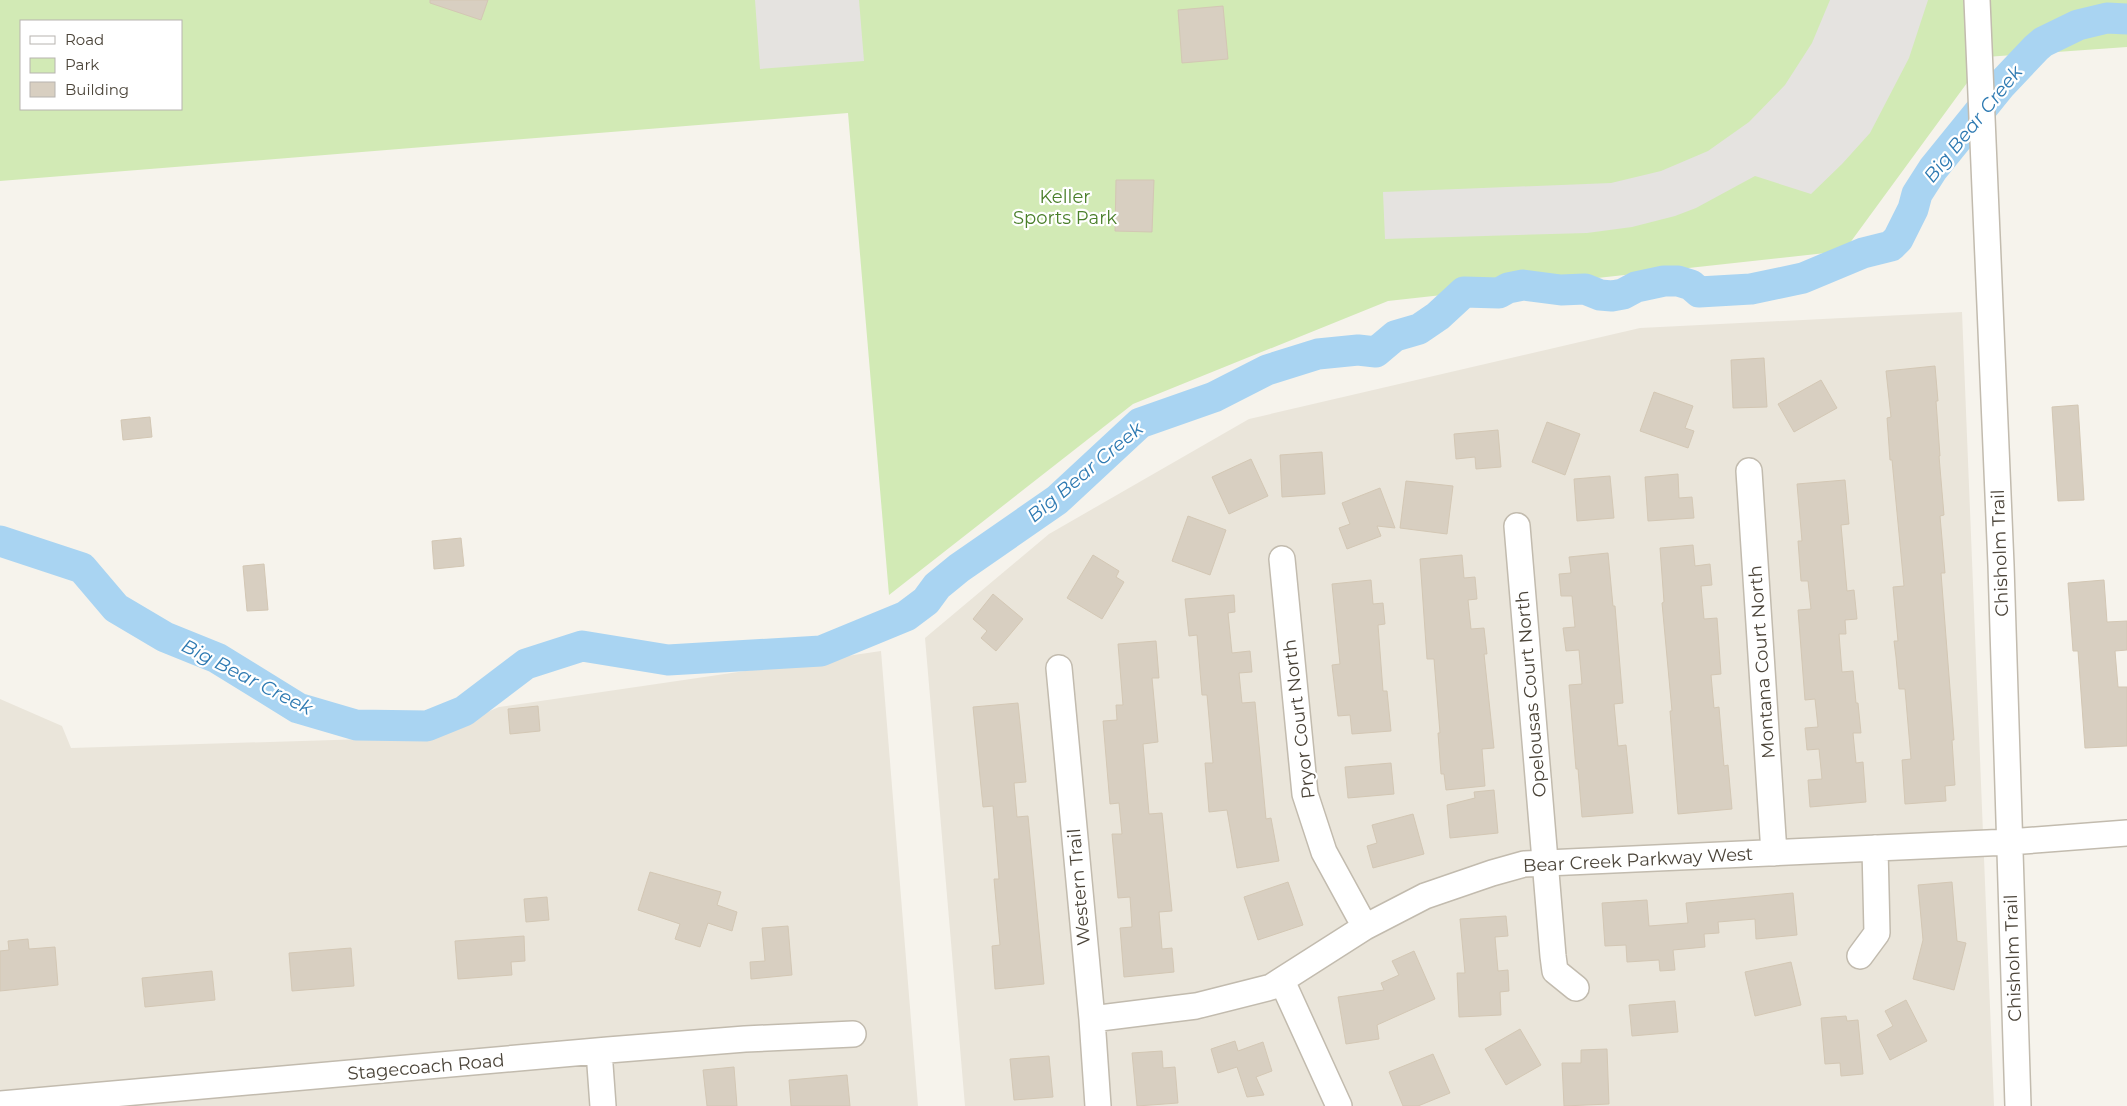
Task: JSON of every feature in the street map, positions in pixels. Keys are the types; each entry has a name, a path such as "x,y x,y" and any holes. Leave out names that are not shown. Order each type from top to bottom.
{"street":[{"name":"Chisholm Trail","path":"1977,0 2001,565 2018,1106"},
{"name":"Montana Court North","path":"1749,470 1774,853"},
{"name":"Opelousas Court North","path":"1517,526 1555,971 1576,988"},
{"name":"Pryor Court North","path":"1282,559 1305,794 1324,852 1365,927"},
{"name":"Western Trail","path":"1059,668 1092,1019 1098,1106"},
{"name":"Bear Creek Parkway West","path":"1092,1019 1196,1006 1270,987 1365,927 1425,896 1524,864 2009,842 2127,834"},
{"path":"1860,956 1877,932 1875,848"},
{"path":"1282,981 1339,1106"},
{"name":"Stagecoach Road","path":"0,1104 745,1039 853,1034"},
{"path":"599,1051 604,1106"}],"shaded area":[{"path":"755,0 859,0 864,61 760,69"},
{"path":"1830,0 1928,0 1909,58 1870,133 1811,194 1755,176 1696,208 1675,216 1632,227 1587,233 1385,239 1383,192 1611,183 1661,171 1708,151 1749,122 1785,85 1812,43"},
{"path":"1962,312 1994,1106 965,1106 925,638 1049,534 1249,419 1640,328"},
{"path":"881,651 918,1106 0,1106 0,699 62,726 71,748 430,737 499,707"}],"green space":[{"name":"Keller Sports Park","path":"0,0 2127,0 2127,47 1986,57 1844,251 1388,301 1133,404 889,595 848,113 0,181"}],"building":[{"path":"430,0 488,0 481,20 430,3"},
{"path":"1223,6 1228,59 1182,63 1178,10"},
{"path":"1116,180 1154,180 1152,232 1115,231"},
{"path":"1764,358 1767,407 1733,408 1731,360"},
{"path":"1935,366 1944,515 1940,516 1945,573 1941,573 1954,740 1952,740 1955,785 1945,786 1946,801 1905,804 1902,760 1911,759 1905,689 1899,689 1894,641 1898,641 1893,587 1904,586 1892,460 1890,460 1887,418 1891,417 1886,371"},
{"path":"1821,380 1837,408 1794,432 1778,404"},
{"path":"1654,392 1693,406 1685,428 1694,431 1688,448 1640,431"},
{"path":"2078,405 2084,500 2058,501 2052,407"},
{"path":"150,417 152,437 123,440 121,420"},
{"path":"1547,422 1580,434 1565,475 1532,462"},
{"path":"1498,430 1501,467 1476,469 1475,457 1456,459 1454,434"},
{"path":"1322,452 1325,494 1282,497 1280,455"},
{"path":"1251,459 1268,496 1229,514 1212,477"},
{"path":"1678,474 1679,498 1692,497 1694,518 1648,521 1645,477"},
{"path":"1610,476 1614,518 1577,521 1574,479"},
{"path":"1845,480 1849,524 1841,525 1847,591 1854,590 1857,619 1845,620 1846,634 1839,634 1842,672 1853,671 1861,733 1853,733 1856,763 1863,762 1866,802 1810,807 1808,780 1822,779 1819,749 1807,750 1805,728 1818,727 1815,699 1805,700 1798,610 1811,609 1808,581 1801,581 1798,541 1802,541 1797,484"},
{"path":"1406,481 1453,486 1447,534 1400,528"},
{"path":"1380,488 1395,528 1377,526 1381,536 1347,549 1339,528 1350,524 1342,503"},
{"path":"1188,516 1226,530 1210,575 1172,561"},
{"path":"461,538 464,566 434,569 432,541"},
{"path":"1693,545 1695,566 1710,564 1712,585 1701,586 1704,619 1717,618 1721,674 1711,675 1714,708 1719,707 1724,766 1728,765 1732,809 1678,814 1670,711 1672,711 1662,603 1664,602 1660,548"},
{"path":"1608,553 1613,606 1615,606 1623,703 1614,704 1618,746 1626,745 1633,813 1582,817 1569,685 1582,684 1579,650 1566,651 1563,628 1575,627 1572,596 1561,596 1559,574 1571,573 1569,557"},
{"path":"1093,555 1119,571 1116,577 1124,582 1102,619 1067,598"},
{"path":"1462,555 1464,578 1475,577 1477,599 1468,600 1471,629 1484,628 1487,654 1484,654 1494,748 1482,749 1485,786 1446,790 1444,774 1441,774 1434,659 1427,659 1420,559"},
{"path":"264,564 268,610 247,611 243,566"},
{"path":"1371,580 1373,604 1383,603 1385,624 1378,625 1383,691 1387,691 1391,731 1352,734 1350,715 1338,716 1332,665 1340,664 1332,584"},
{"path":"2104,580 2107,622 2127,621 2127,650 2115,651 2118,687 2127,687 2127,746 2085,748 2078,651 2073,651 2068,583"},
{"path":"993,594 1023,619 996,651 981,638 987,631 973,619"},
{"path":"1234,595 1235,612 1228,613 1232,653 1250,651 1252,672 1239,673 1242,703 1255,702 1266,819 1271,818 1279,861 1237,868 1227,810 1209,812 1205,763 1213,763 1207,695 1202,695 1197,635 1189,636 1185,599"},
{"path":"1156,641 1159,678 1152,678 1158,742 1143,744 1149,814 1162,813 1172,911 1159,912 1162,949 1172,948 1174,972 1124,977 1120,928 1132,927 1130,897 1118,898 1112,834 1122,834 1119,803 1110,804 1103,721 1117,720 1116,705 1123,705 1118,644"},
{"path":"1018,703 1026,782 1014,783 1017,817 1028,816 1044,984 995,989 992,946 1000,945 994,879 999,879 993,806 983,807 973,707"},
{"path":"538,706 540,731 510,734 508,709"},
{"path":"1391,763 1394,794 1348,798 1345,767"},
{"path":"1494,790 1498,833 1450,838 1447,805 1475,798 1474,792"},
{"path":"1413,814 1424,854 1373,868 1367,846 1377,843 1372,825"},
{"path":"650,872 721,892 717,905 737,912 732,931 708,923 700,947 675,939 680,924 638,910"},
{"path":"1288,882 1303,925 1258,940 1244,897"},
{"path":"1952,882 1957,941 1966,943 1954,990 1913,979 1923,940 1918,885"},
{"path":"1793,893 1797,935 1756,939 1755,919 1718,922 1719,933 1704,934 1705,947 1673,950 1675,970 1660,971 1659,960 1627,962 1626,945 1605,946 1602,903 1647,900 1649,926 1688,923 1686,903"},
{"path":"547,897 549,920 526,922 524,899"},
{"path":"1506,916 1508,936 1495,937 1498,971 1508,970 1509,991 1500,992 1501,1015 1459,1017 1457,973 1465,973 1460,919"},
{"path":"788,926 792,975 751,979 750,962 765,961 762,928"},
{"path":"524,936 525,961 511,962 512,975 458,979 455,941"},
{"path":"28,939 29,949 55,947 58,985 0,991 0,951 9,950 8,941"},
{"path":"351,948 354,986 292,991 289,953"},
{"path":"1414,951 1435,999 1377,1025 1379,1039 1346,1044 1338,997 1384,990 1381,983 1399,975 1392,961"},
{"path":"1791,962 1801,1005 1755,1016 1745,972"},
{"path":"212,971 215,1000 145,1007 142,978"},
{"path":"1906,1000 1927,1041 1890,1060 1877,1035 1893,1026 1885,1011"},
{"path":"1675,1001 1678,1032 1632,1036 1629,1005"},
{"path":"1846,1016 1847,1021 1858,1020 1863,1074 1841,1076 1840,1063 1825,1064 1821,1018"},
{"path":"1520,1029 1541,1065 1506,1085 1485,1049"},
{"path":"1235,1041 1238,1051 1263,1042 1272,1071 1256,1077 1264,1095 1247,1097 1237,1067 1218,1073 1211,1049"},
{"path":"1607,1049 1609,1104 1564,1106 1562,1063 1581,1063 1581,1050"},
{"path":"1162,1051 1163,1068 1175,1067 1178,1103 1137,1106 1132,1053"},
{"path":"1433,1054 1450,1093 1418,1106 1403,1106 1389,1072"},
{"path":"1049,1056 1053,1097 1014,1100 1010,1059"},
{"path":"734,1067 737,1106 707,1106 703,1070"},
{"path":"847,1075 850,1106 791,1106 789,1080"}],"waterway":[{"name":"Big Bear Creek","path":"0,541 82,568 116,608 165,637 217,658 298,708 356,725 427,726 464,711 526,664 582,646 668,660 821,651 906,616 926,601 937,586 959,568 1057,500 1140,423 1214,397 1267,370 1318,354 1358,350 1376,352 1395,336 1419,329 1438,316 1464,292 1499,293 1508,288 1523,285 1561,290 1585,289 1600,295 1612,296 1623,294 1636,287 1664,281 1678,281 1691,285 1699,292 1751,289 1803,278 1863,253 1891,246 1898,239 1913,209 1917,194 1933,169 2001,85 2036,48 2043,42 2078,25 2107,18 2127,19"}]}
